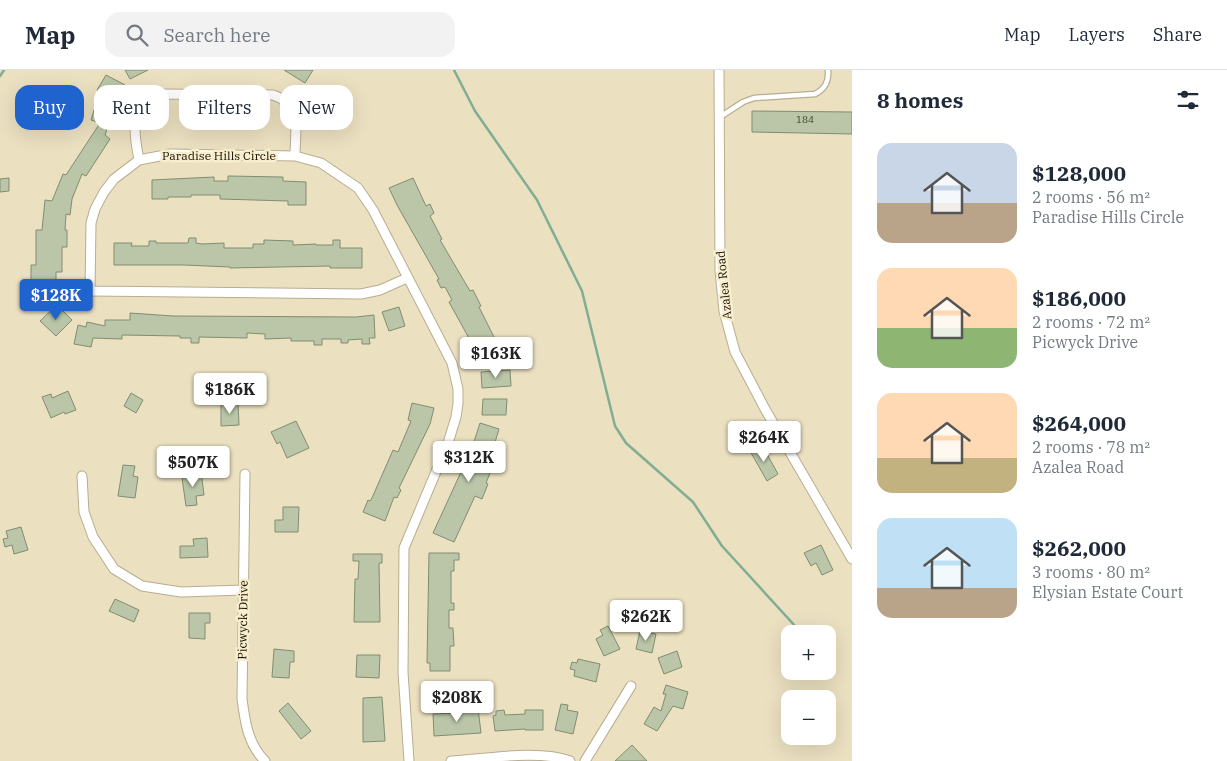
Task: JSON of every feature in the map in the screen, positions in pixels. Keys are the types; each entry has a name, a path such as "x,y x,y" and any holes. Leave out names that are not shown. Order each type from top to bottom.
{"street":[{"name":"Azalea Road","path":"719,70 720,271 724,311 735,352 765,409 852,559"},
{"path":"138,160 135,140 135,119 140,106 148,97 159,94 273,96 283,99 292,108 296,118 295,156"},
{"name":"Paradise Hills Circle","path":"408,278 380,290 361,294 90,291 91,223 95,209 114,179 138,160 170,154 295,156 321,163 358,188 373,210 452,363 456,379 458,404 448,443 404,548 403,672 409,761"},
{"name":"Picwyck Drive","path":"245,474 242,699 246,728 260,756 265,761"},
{"path":"82,476 84,512 93,538 114,569 142,586 181,592 244,590"},
{"path":"585,761 632,686"},
{"path":"451,761 533,755 551,756 570,761"}],"lane":[{"path":"719,118 743,102 754,98 815,94 826,86 828,70"}],"building":[{"path":"125,70 148,70 130,79"},
{"path":"284,70 313,70 305,83"},
{"path":"106,75 125,85 100,85"},
{"path":"94,110 94,121 91,120"},
{"path":"752,111 852,112 852,134 752,132"},
{"path":"95,130 107,130 105,135 110,139 86,176 82,174 72,199 70,215 66,214 67,247 62,247 62,272 56,272 56,300 31,301 31,265 36,265 36,230 42,230 45,200 52,201 63,174 66,175"},
{"path":"228,176 283,177 283,181 306,182 306,205 288,205 288,201 220,199 220,195 191,195 191,197 152,199 152,180 214,177 214,181 228,181"},
{"path":"9,178 9,191 0,192 0,179"},
{"path":"413,178 426,206 430,204 434,213 430,216 442,239 440,240 470,291 473,290 481,306 479,307 495,339 500,358 481,363 479,355 476,356 471,339 449,302 452,300 445,287 441,288 437,280 439,279 397,205 389,188"},
{"path":"189,238 196,238 196,243 202,244 224,243 224,248 253,248 253,244 264,244 264,240 293,241 293,245 333,245 333,240 340,240 340,248 362,248 362,268 330,268 330,266 230,268 184,265 114,265 114,243 132,243 131,246 149,246 149,241 156,241 156,243 188,243"},
{"path":"57,305 72,320 56,336 40,321"},
{"path":"399,307 405,326 389,331 382,312"},
{"path":"130,313 173,316 356,317 374,315 375,338 369,338 370,344 362,344 362,339 348,340 348,343 341,343 341,339 322,339 322,345 314,345 314,341 291,341 291,338 265,339 265,334 247,333 247,338 199,337 199,343 191,343 191,338 180,338 180,336 122,335 122,339 93,338 91,347 74,344 78,325 86,327 87,322 105,326 105,320 130,320"},
{"path":"510,370 511,386 482,388 481,372"},
{"path":"68,391 76,410 65,414 64,412 51,418 42,397 51,394 52,398"},
{"path":"131,393 143,400 136,413 124,406"},
{"path":"483,399 507,399 506,415 482,415"},
{"path":"238,403 239,425 221,426 221,404"},
{"path":"412,403 434,408 430,424 399,488 401,490 397,498 394,497 385,521 363,512 368,500 370,501 372,498 393,450 398,452 411,421 408,420"},
{"path":"296,421 309,448 287,458 280,442 277,444 271,432"},
{"path":"480,423 499,429 491,456 496,458 482,499 475,496 454,542 433,533 472,448"},
{"path":"762,445 778,474 767,481 750,451"},
{"path":"123,465 135,466 133,476 138,477 135,498 118,496"},
{"path":"201,471 204,495 196,496 197,505 186,506 182,478 187,477 186,473"},
{"path":"283,507 299,507 298,532 275,532 275,520 283,520"},
{"path":"21,527 28,550 14,554 12,545 5,547 3,539 8,538 6,531"},
{"path":"207,538 208,557 180,558 180,546 194,546 193,539"},
{"path":"821,545 833,570 822,575 816,563 811,566 804,553"},
{"path":"429,553 459,553 459,560 454,560 454,571 451,571 451,603 454,603 454,610 449,610 449,628 453,628 454,646 450,646 450,671 430,671 430,663 427,663"},
{"path":"353,554 382,554 382,563 379,563 380,622 354,622 355,579 358,579 359,561 353,561"},
{"path":"115,599 139,610 134,622 109,611"},
{"path":"189,613 210,613 210,623 205,623 205,639 189,638"},
{"path":"608,626 620,649 604,656 596,639 603,635 600,630"},
{"path":"640,631 656,634 652,653 636,649"},
{"path":"274,649 294,651 294,662 290,662 289,678 272,677"},
{"path":"677,651 682,667 664,674 658,658"},
{"path":"357,655 380,655 379,678 356,677"},
{"path":"578,659 600,664 596,682 574,676 575,670 570,669 572,662 577,663"},
{"path":"666,685 688,692 683,709 673,706 657,731 644,724 654,707 661,711 666,694 663,694"},
{"path":"382,697 385,741 363,742 363,698"},
{"path":"288,703 311,731 301,739 279,711"},
{"path":"561,704 568,705 567,710 578,712 573,734 555,730"},
{"path":"478,708 481,733 434,736 433,714 462,713 462,709"},
{"path":"504,710 505,715 525,714 525,710 543,710 543,730 495,731 493,716 496,715 496,711"},
{"path":"632,745 647,761 615,761"}],"waterway":[{"path":"0,76 4,70"},
{"path":"454,70 475,111 537,200 582,291 615,426 626,443 693,502 722,546 794,625"}]}
